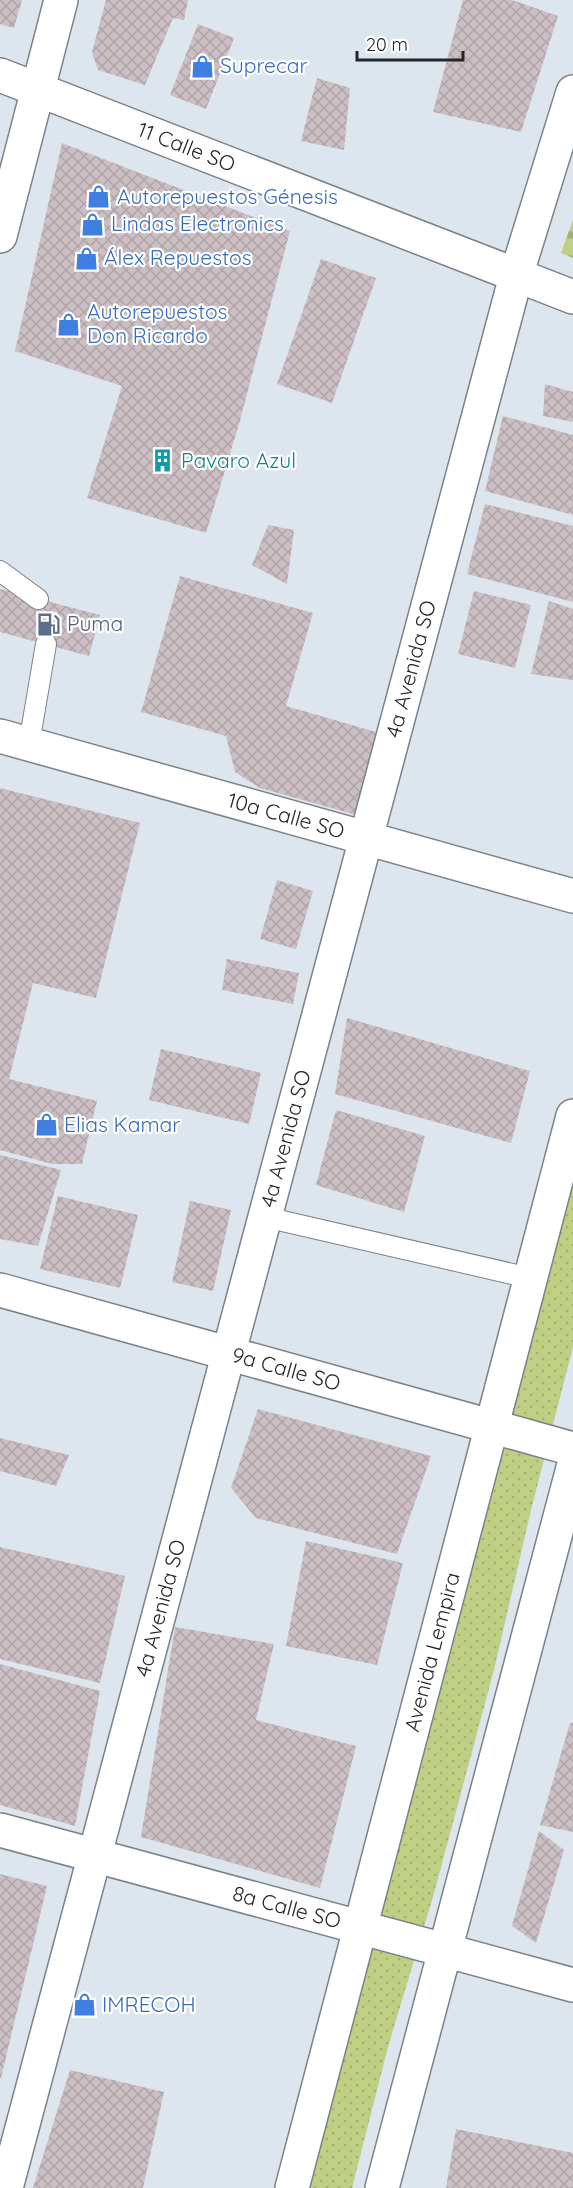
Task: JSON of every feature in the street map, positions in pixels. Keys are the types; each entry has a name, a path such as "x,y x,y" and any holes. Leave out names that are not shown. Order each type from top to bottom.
{"street":[{"path":"0,236 36,89 61,0"},
{"name":"11 Calle SO","path":"0,75 573,297"},
{"name":"4a Avenida SO","path":"6,2188 516,276 573,92"},
{"name":"10a Calle SO","path":"14,740 573,896"},
{"name":"Avenida Lempira","path":"292,2188 573,1116"},
{"name":"9a Calle SO","path":"0,1290 573,1449"},
{"path":"382,2188 573,1468"},
{"name":"8a Calle SO","path":"0,1830 573,1985"}],"lane":[{"path":"0,571 38,599"},
{"path":"14,740 46,644"},
{"path":"265,1217 530,1278"}],"green space":[{"path":"573,220 573,258 561,253"},
{"path":"573,1121 573,1347 531,1510 494,1670 433,1897 388,2047 352,2188 296,2188"}],"building":[{"path":"0,0 22,0 14,28 0,24"},
{"path":"106,0 188,0 184,20 173,18 145,85 98,70 92,52"},
{"path":"463,0 512,0 558,16 521,132 433,112"},
{"name":"Suprecar","path":"198,24 234,38 206,109 170,95"},
{"path":"317,78 350,88 344,150 301,141"},
{"path":"62,143 290,231 239,424 206,533 87,498 122,386 15,351"},
{"path":"321,259 376,278 332,403 277,384"},
{"path":"545,384 573,392 573,422 543,416"},
{"path":"503,416 573,435 573,515 485,491"},
{"path":"485,504 573,526 573,602 467,574"},
{"path":"268,525 294,530 287,584 252,565"},
{"path":"180,576 313,613 286,706 383,734 360,816 260,788 235,772 226,736 141,712"},
{"name":"Puma","path":"0,589 100,615 89,656 0,632"},
{"path":"474,591 531,605 515,668 458,654"},
{"path":"549,601 573,609 573,680 531,674"},
{"path":"0,788 140,823 96,998 33,983 9,1079 97,1101 82,1164 52,1164 0,1150"},
{"path":"277,880 313,891 296,949 260,939"},
{"path":"227,959 299,973 293,1004 222,990"},
{"path":"347,1018 530,1071 511,1143 335,1094"},
{"path":"161,1049 261,1073 249,1124 149,1100"},
{"path":"336,1110 425,1136 404,1212 316,1185"},
{"path":"0,1155 61,1170 38,1246 0,1239"},
{"path":"58,1196 138,1215 120,1288 40,1269"},
{"path":"190,1201 231,1210 213,1291 172,1282"},
{"path":"258,1409 431,1456 397,1554 256,1518 231,1488"},
{"path":"0,1438 69,1455 56,1486 0,1471"},
{"path":"306,1541 403,1563 377,1665 286,1646"},
{"path":"0,1547 125,1576 100,1683 0,1659"},
{"path":"175,1627 274,1644 256,1720 356,1746 320,1888 141,1837"},
{"path":"0,1664 100,1691 75,1826 0,1805"},
{"path":"570,1723 573,1723 573,1832 540,1825"},
{"path":"539,1831 564,1850 536,1943 512,1926"},
{"path":"0,1874 47,1886 1,2078 0,2078"},
{"path":"70,2070 164,2092 143,2188 33,2188"},
{"path":"456,2129 573,2153 573,2188 446,2188"}],"place":[{"name":"Suprecar","path":"202,66"},
{"name":"Autorepuestos Génesis","path":"99,197"},
{"name":"Lindas Electronics","path":"93,224"},
{"name":"Álex Repuestos","path":"86,258"},
{"name":"Autorepuestos Don Ricardo","path":"69,324"},
{"name":"Pavaro Azul","path":"163,461"},
{"name":"Puma","path":"49,624"},
{"name":"Elias Kamar","path":"46,1125"},
{"name":"IMRECOH","path":"84,2005"}]}
